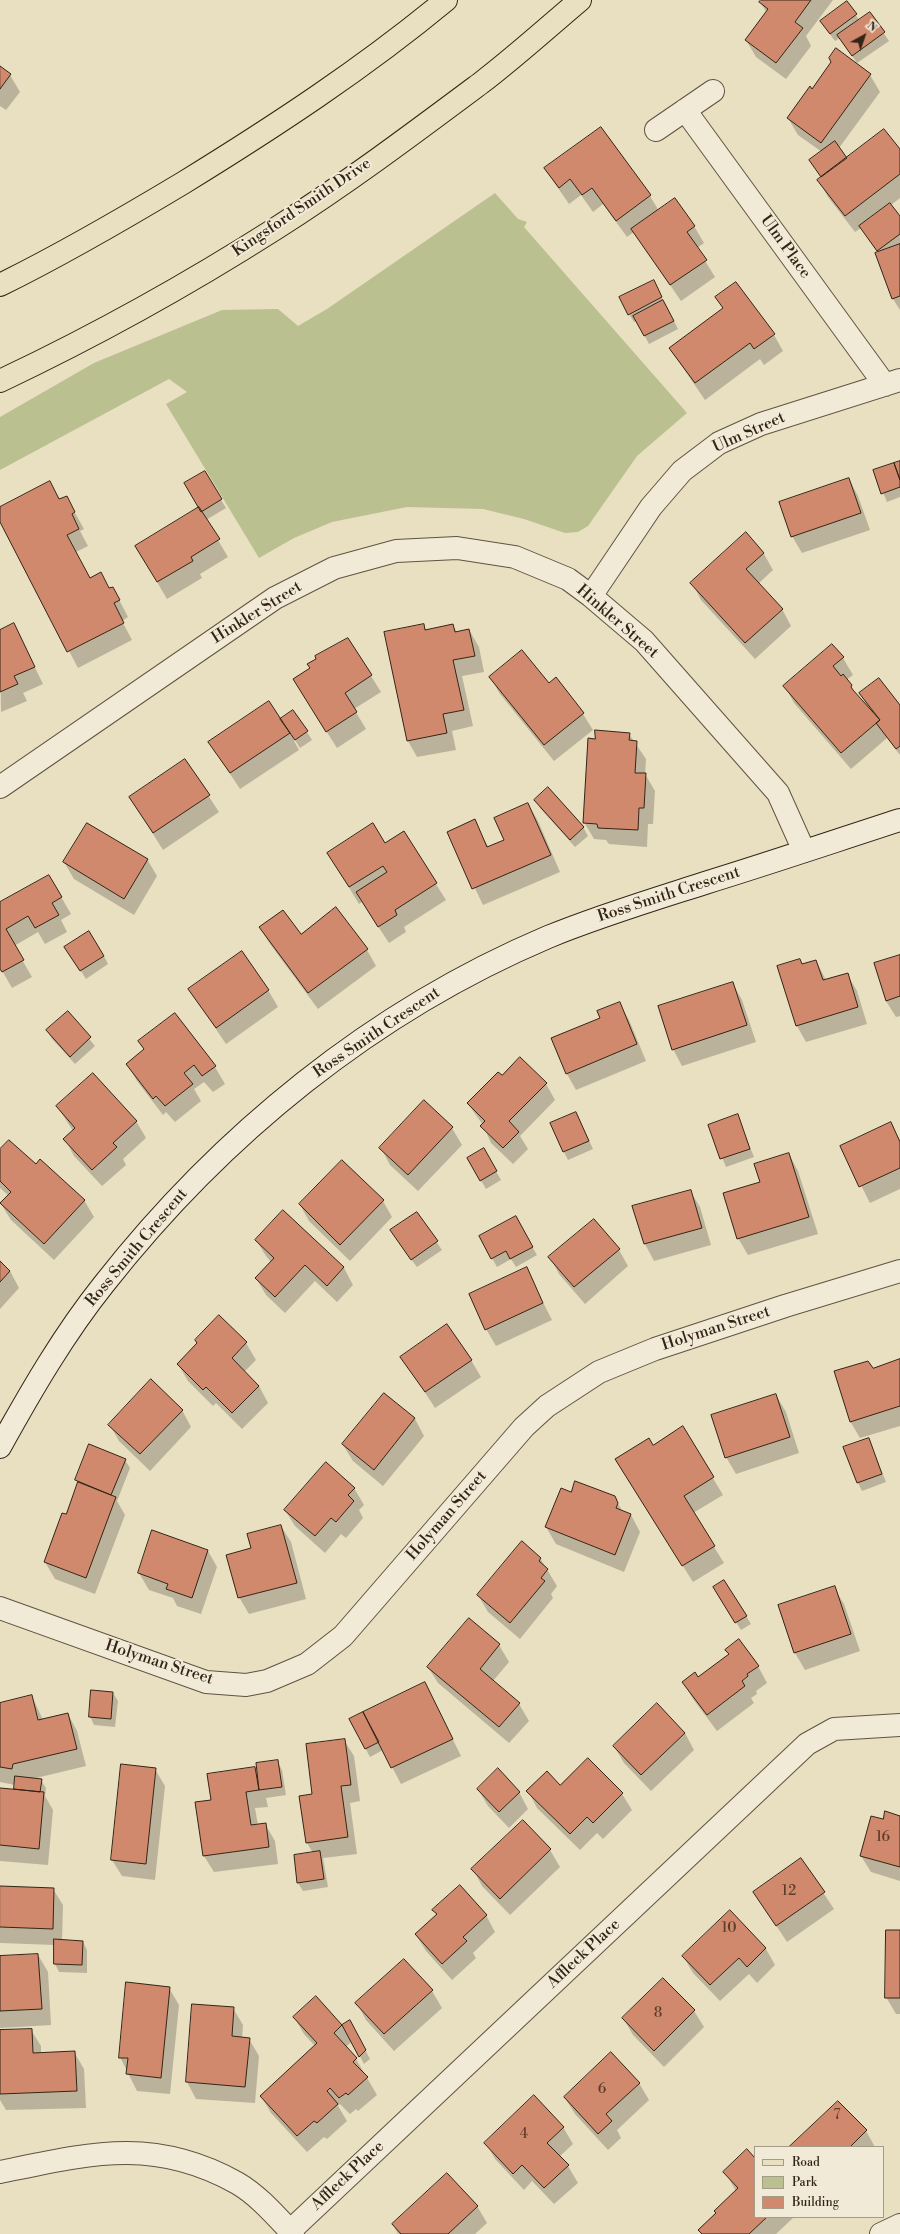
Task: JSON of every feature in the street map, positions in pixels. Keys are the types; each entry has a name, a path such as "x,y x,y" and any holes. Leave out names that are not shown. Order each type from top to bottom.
{"main road":[{"path":"0,285 128,216 275,126 446,0"},
{"name":"Kingsford Smith Drive","path":"0,381 64,350 165,295 276,229 325,196 482,82 580,0"}],"street":[{"path":"656,130 713,91"},
{"name":"Ulm Place","path":"685,110 892,382"},
{"name":"Ulm Street","path":"591,596 651,507 682,471 719,443 761,424 892,382"},
{"name":"Hinkler Street","path":"0,787 275,598 334,568 396,552 457,548 515,557 568,579 591,596 644,641 778,793 804,851"},
{"name":"Ross Smith Crescent","path":"0,1447 37,1380 102,1285 177,1197 208,1166 304,1081 398,1015 434,994 546,938 598,918 900,820"},
{"name":"Holyman Street","path":"0,1608 206,1682 246,1685 267,1682 307,1664 343,1636 524,1427 548,1406 599,1372 655,1349 900,1271"},
{"name":"Affleck Place","path":"292,2232 807,1744 834,1729 900,1725"},
{"path":"0,2172 82,2155 138,2151 190,2161 237,2183 258,2199 292,2232"},
{"path":"881,2234 900,2225"}],"green space":[{"path":"495,193 518,219 527,222 524,227 687,413 637,456 588,526 578,532 565,533 524,519 483,509 407,507 332,522 294,538 259,558 166,404 187,392 169,379 0,470 0,417 94,363 222,310 278,309 298,326 327,309"}],"building":[{"path":"761,0 811,0 795,22 803,28 776,63 745,40 768,9 759,2"},
{"path":"847,1 857,14 830,34 820,21"},
{"path":"870,12 885,32 852,56 837,35"},
{"path":"836,48 871,74 821,143 787,118 810,86 812,89 831,62 829,58"},
{"path":"0,66 11,74 0,89"},
{"path":"601,127 651,195 616,221 592,188 582,195 570,179 559,188 544,168"},
{"path":"884,129 900,149 900,174 845,216 817,180"},
{"path":"835,141 847,158 821,177 809,160"},
{"path":"675,198 695,226 687,232 707,260 670,285 631,229"},
{"path":"890,203 900,216 900,234 877,251 859,226"},
{"path":"900,244 900,296 892,299 875,253"},
{"path":"654,280 662,297 628,315 619,297"},
{"path":"736,282 775,334 754,349 750,343 695,383 669,348 723,308 715,297"},
{"path":"663,300 674,321 644,336 633,316"},
{"path":"900,461 900,480 894,463"},
{"path":"894,463 900,480 900,487 881,494 873,470"},
{"path":"205,471 222,499 201,512 184,483"},
{"path":"849,478 861,513 791,537 779,502"},
{"path":"50,481 59,499 67,496 75,512 72,514 79,529 67,535 90,578 101,572 109,588 113,587 120,600 114,603 124,623 67,652 0,522 0,507"},
{"path":"199,507 220,539 191,557 193,561 157,582 135,546"},
{"path":"746,532 764,553 746,569 783,609 745,643 690,583"},
{"path":"14,623 35,667 14,676 18,684 0,692 0,630"},
{"path":"424,624 425,630 453,624 455,632 469,629 475,656 453,660 464,710 443,714 447,733 407,741 384,632"},
{"path":"348,638 372,675 345,693 357,712 326,732 293,679 310,668 307,664 316,659 315,656"},
{"path":"832,644 844,657 833,666 841,676 843,674 852,685 851,687 853,690 880,720 841,753 783,686"},
{"path":"522,650 549,683 556,677 584,713 544,745 489,677"},
{"path":"879,678 900,705 900,746 896,749 876,723 880,720 859,693"},
{"path":"269,701 290,733 230,773 208,742"},
{"path":"293,710 308,731 295,740 280,719"},
{"path":"595,730 630,733 629,740 637,741 635,773 646,773 644,808 639,808 638,830 598,828 597,824 583,823 588,738 595,739"},
{"path":"185,759 210,795 153,833 129,797"},
{"path":"548,787 584,827 570,840 534,800"},
{"path":"528,803 551,855 472,889 447,832 475,819 487,847 504,840 494,818"},
{"path":"87,823 148,859 124,899 63,862"},
{"path":"373,823 385,843 404,831 437,883 395,910 397,915 378,927 356,892 387,872 383,866 349,887 327,853"},
{"path":"49,875 62,897 52,903 59,915 35,928 28,916 6,929 24,960 2,972 0,969 0,902"},
{"path":"336,907 368,949 308,993 259,927 283,910 301,934"},
{"path":"89,931 104,956 80,971 64,947"},
{"path":"242,951 269,990 216,1028 188,989"},
{"path":"900,955 900,996 886,1001 874,963"},
{"path":"800,959 802,964 816,960 823,980 848,973 858,1007 796,1026 777,966"},
{"path":"733,982 747,1025 672,1050 658,1006"},
{"path":"620,1002 637,1044 566,1074 551,1038 600,1018 597,1011"},
{"path":"68,1011 91,1037 70,1057 46,1030"},
{"path":"175,1013 216,1066 202,1076 194,1065 184,1073 193,1084 165,1106 156,1096 153,1099 126,1064 144,1049 138,1041"},
{"path":"520,1057 547,1083 509,1121 519,1132 503,1148 480,1126 485,1121 467,1103 498,1072 502,1075"},
{"path":"93,1073 137,1121 113,1143 117,1147 92,1170 63,1139 75,1128 56,1106"},
{"path":"424,1100 453,1127 408,1175 379,1148"},
{"path":"576,1112 589,1141 563,1152 550,1123"},
{"path":"738,1114 750,1149 720,1159 708,1125"},
{"path":"891,1122 900,1142 900,1168 859,1187 840,1146"},
{"path":"9,1140 36,1164 40,1159 85,1200 44,1244 0,1203 11,1192 0,1181 0,1149"},
{"path":"484,1148 497,1171 480,1181 467,1158"},
{"path":"789,1153 809,1217 737,1239 723,1193 760,1182 754,1164"},
{"path":"342,1160 384,1200 340,1245 299,1204"},
{"path":"691,1190 702,1228 644,1244 632,1206"},
{"path":"283,1210 344,1267 327,1286 305,1265 275,1297 255,1278 274,1258 255,1240"},
{"path":"417,1212 438,1241 411,1260 390,1230"},
{"path":"516,1216 533,1247 510,1259 506,1251 491,1259 479,1236"},
{"path":"594,1219 620,1249 574,1287 548,1257"},
{"path":"0,1261 10,1271 0,1282"},
{"path":"527,1267 543,1303 485,1330 469,1294"},
{"path":"219,1315 247,1342 232,1358 259,1386 232,1413 206,1387 203,1390 177,1364 197,1343 195,1340"},
{"path":"447,1324 472,1360 425,1392 400,1357"},
{"path":"900,1359 900,1406 850,1422 834,1371 868,1361 873,1368"},
{"path":"151,1379 183,1410 140,1454 108,1425"},
{"path":"384,1393 415,1418 374,1470 342,1444"},
{"path":"776,1394 790,1437 725,1458 711,1415"},
{"path":"683,1426 714,1477 684,1496 715,1546 682,1566 615,1459 649,1438 653,1445"},
{"path":"869,1438 882,1474 857,1483 843,1447"},
{"path":"89,1444 126,1459 111,1495 75,1480"},
{"path":"326,1462 355,1488 348,1495 354,1501 336,1522 331,1518 315,1536 284,1510"},
{"path":"575,1481 615,1496 618,1503 616,1508 631,1514 615,1555 545,1527 561,1488 571,1492"},
{"path":"78,1482 116,1497 86,1578 44,1562 62,1513 66,1514"},
{"path":"281,1525 297,1583 238,1598 226,1555 251,1548 247,1534"},
{"path":"152,1530 208,1550 192,1598 166,1589 168,1584 138,1573"},
{"path":"522,1541 541,1558 539,1561 548,1569 541,1578 545,1581 510,1623 477,1595"},
{"path":"724,1580 747,1616 735,1623 713,1587"},
{"path":"835,1586 851,1634 794,1653 778,1605"},
{"path":"469,1618 500,1644 480,1669 520,1703 499,1727 427,1667"},
{"path":"739,1639 759,1666 747,1674 748,1676 742,1681 745,1686 707,1715 682,1682 695,1672 698,1677 729,1654 725,1650"},
{"path":"425,1682 453,1739 391,1768 363,1712"},
{"path":"91,1690 113,1692 111,1719 89,1717"},
{"path":"32,1695 38,1720 68,1713 77,1749 13,1764 12,1769 0,1767 0,1703"},
{"path":"657,1703 685,1733 641,1775 613,1746"},
{"path":"363,1712 379,1742 365,1749 349,1719"},
{"path":"345,1739 351,1785 341,1786 348,1837 306,1843 299,1796 312,1794 306,1744"},
{"path":"588,1758 623,1793 593,1823 587,1817 570,1834 526,1791 547,1771 560,1785"},
{"path":"278,1760 282,1787 259,1790 256,1763"},
{"path":"121,1764 156,1768 146,1864 111,1860"},
{"path":"255,1767 259,1790 246,1792 251,1825 266,1823 269,1847 203,1856 195,1802 211,1800 207,1774"},
{"path":"498,1768 520,1792 499,1812 477,1789"},
{"path":"15,1776 42,1779 40,1792 14,1789"},
{"path":"0,1788 44,1792 39,1849 0,1845"},
{"path":"885,1811 900,1816 900,1867 860,1856 871,1816 883,1819"},
{"path":"523,1820 551,1849 500,1899 471,1869"},
{"path":"320,1851 324,1879 297,1883 294,1855"},
{"path":"801,1858 825,1892 776,1926 753,1892"},
{"path":"460,1885 487,1915 463,1937 467,1941 442,1964 415,1934 437,1914 432,1910"},
{"path":"0,1886 54,1888 53,1929 0,1927"},
{"path":"730,1910 766,1948 747,1967 739,1958 710,1985 682,1956"},
{"path":"886,1930 900,1930 900,1998 885,1998"},
{"path":"54,1939 83,1941 82,1965 54,1964"},
{"path":"38,1954 42,2009 0,2011 0,1956"},
{"path":"404,1959 433,1990 384,2034 355,2003"},
{"path":"663,1978 695,2010 654,2051 622,2018"},
{"path":"126,1982 170,1987 161,2078 126,2074 128,2058 119,2058"},
{"path":"316,1996 342,2025 334,2033 357,2058 353,2062 368,2077 348,2095 346,2093 339,2098 330,2088 327,2091 338,2104 317,2123 314,2121 297,2136 260,2096 317,2043 293,2017"},
{"path":"192,2004 234,2007 232,2036 250,2038 245,2087 186,2082"},
{"path":"350,2020 366,2050 359,2057 342,2025"},
{"path":"32,2029 33,2053 75,2051 77,2091 0,2094 0,2030"},
{"path":"611,2052 640,2083 606,2114 612,2121 598,2134 564,2097"},
{"path":"534,2095 564,2127 547,2143 569,2165 544,2188 522,2165 513,2174 484,2143"},
{"path":"838,2101 867,2130 851,2146 790,2146"},
{"path":"747,2149 754,2157 754,2218 766,2218 749,2234 702,2234 698,2230 716,2213 714,2211 738,2188 723,2172"},
{"path":"447,2173 478,2206 448,2234 401,2234 392,2224"}]}
